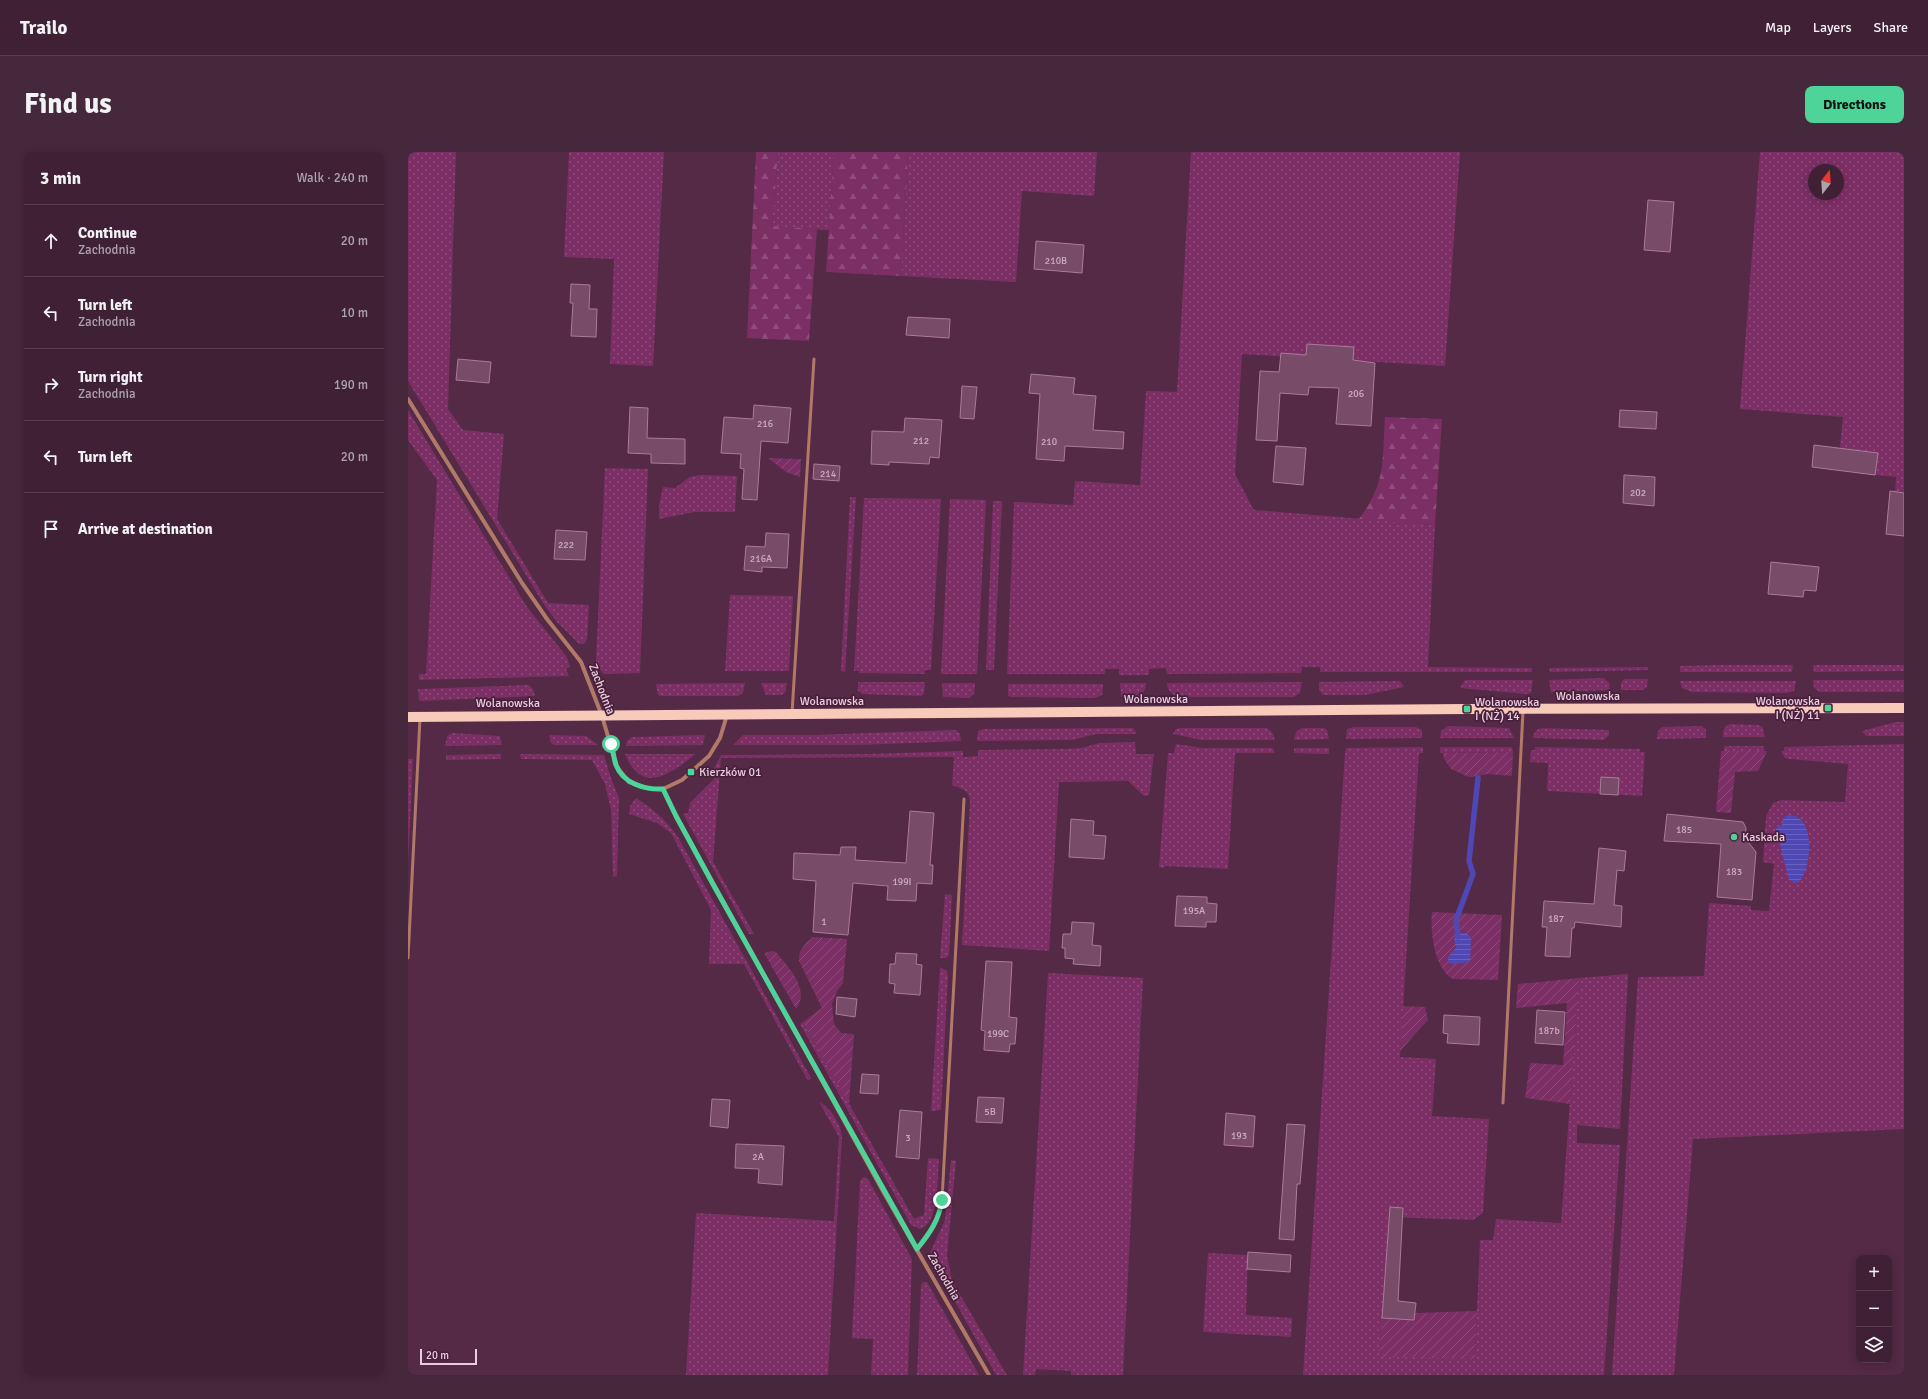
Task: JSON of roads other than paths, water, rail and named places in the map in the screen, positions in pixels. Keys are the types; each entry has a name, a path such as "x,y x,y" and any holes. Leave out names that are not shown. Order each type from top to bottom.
{"main road":[{"name":"Wolanowska","path":"408,717 1523,709 1904,708"}],"street":[{"name":"Zachodnia","path":"408,399 522,583 547,619 581,662 602,716 616,767 629,782 647,788 663,789 714,886 989,1375"},
{"path":"663,789 682,780 709,756 720,738 727,715"}],"lane":[{"path":"792,714 814,358"},
{"path":"1503,1104 1523,709"},
{"path":"408,958 420,717"},
{"path":"917,1249 934,1227 940,1214 942,1200 964,799"}],"waterway":[{"path":"1458,937 1456,920 1473,874 1469,861 1478,778"}],"place":[{"name":"Wolanowska I (NŻ) 11","path":"1828,708"},
{"name":"Wolanowska I (NŻ) 14","path":"1467,709"},
{"name":"Kierzków 01","path":"691,772"},
{"name":"Kaskada","path":"1734,837"}]}
